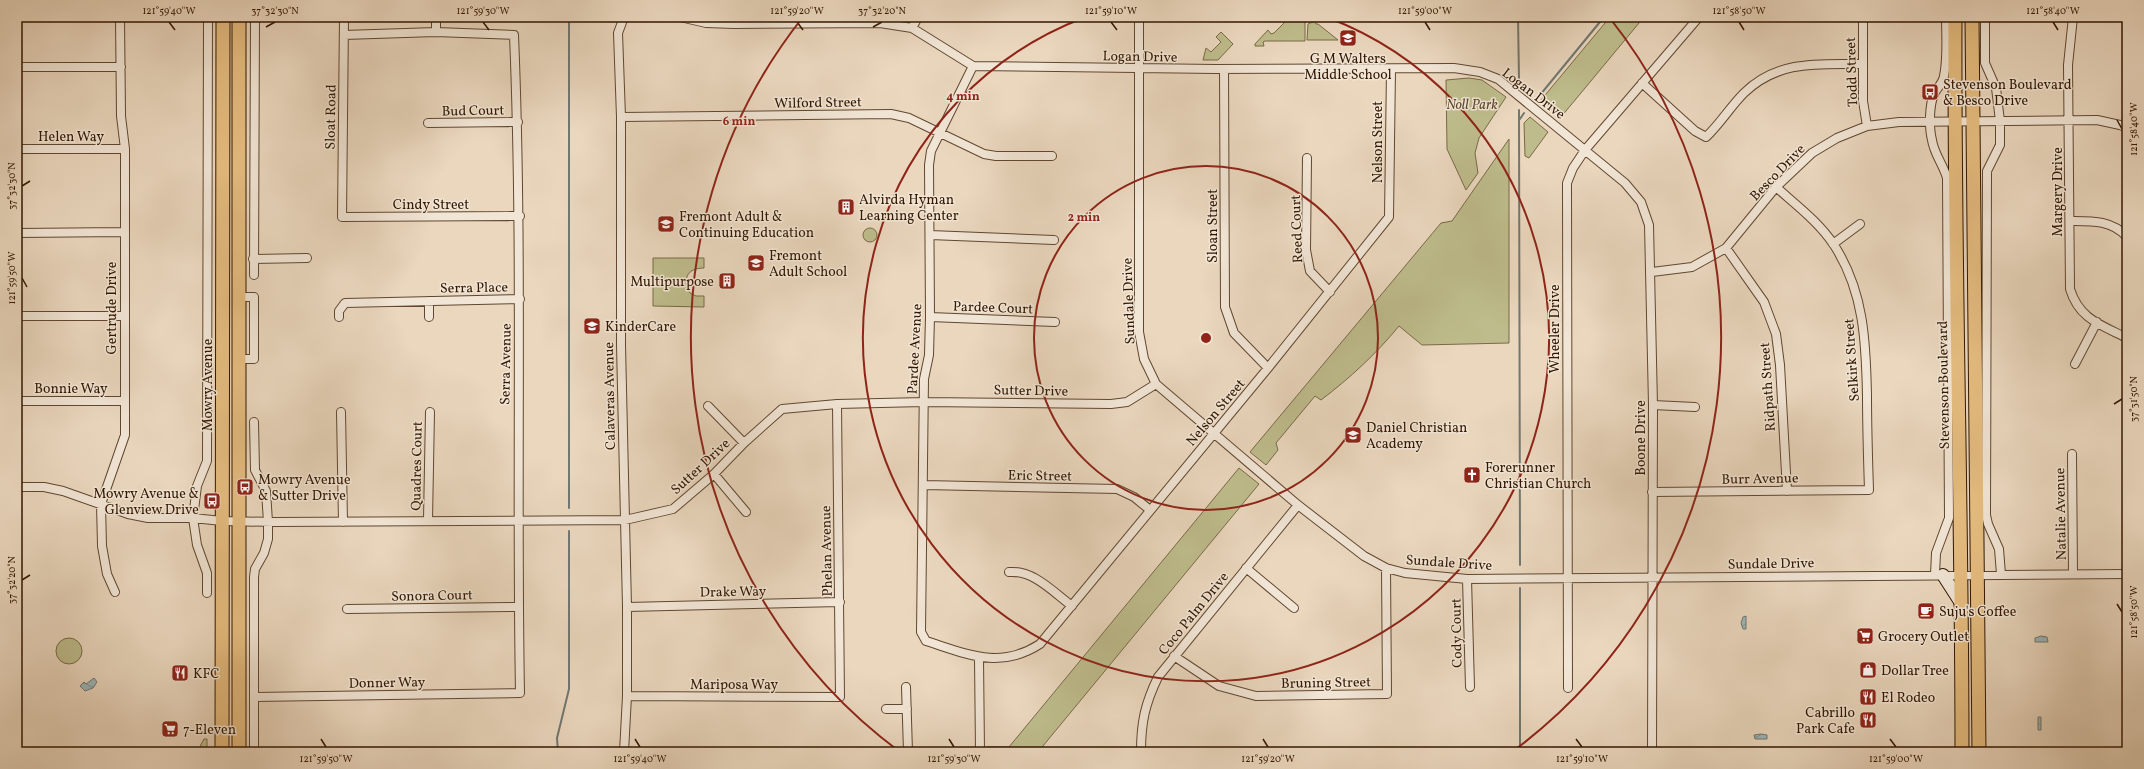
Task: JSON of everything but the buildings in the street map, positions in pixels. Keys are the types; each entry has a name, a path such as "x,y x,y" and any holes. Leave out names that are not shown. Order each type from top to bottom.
{"main road":[{"name":"Mowry Avenue","path":"222,752 223,17"},
{"path":"239,17 239,752"},
{"name":"Stevenson Boulevard","path":"1955,17 1955,122 1961,512 1960,603 1962,752"},
{"path":"1972,17 1979,752"}],"street":[{"name":"Gertrude Drive","path":"115,592 106,574 102,546 101,504 124,435 125,149 121,116 120,17"},
{"name":"Mowry Avenue","path":"207,593 207,573 197,545 193,518 197,486 207,461 208,17"},
{"path":"254,275 255,17"},
{"name":"Sloat Road","path":"342,217 344,17"},
{"path":"344,35 436,32 436,17"},
{"name":"Calaveras Avenue","path":"624,17 618,33 621,117 621,345 627,607 627,696 624,752"},
{"path":"680,17 706,23 734,24 838,20 880,23 912,28 973,66"},
{"path":"912,28 918,17"},
{"name":"Sundale Drive","path":"1139,17 1139,332 1144,359 1156,384 1298,505 1364,556 1386,568 1405,573 1467,579 1960,574 2127,574"},
{"name":"Wheeler Drive","path":"1568,688 1567,183 1573,168 1586,150 1699,17"},
{"name":"Todd Street","path":"1863,17 1863,101 1867,126"},
{"name":"Stevenson Boulevard","path":"1939,575 1936,553 1949,518 1947,178 1943,165 1935,152 1932,140 1931,103 1934,94 1944,77 1946,65 1946,17"},
{"path":"1985,17 1984,63 1996,88 2000,121 2000,145 1987,171 1986,515 1988,524 1999,549 2001,574"},
{"name":"Margery Drive","path":"2073,17 2068,65 2070,289 2079,310 2086,317 2127,338"},
{"name":"Serra Avenue","path":"436,32 514,35 520,216 520,299 517,383 520,693"},
{"path":"1642,83 1696,131 1706,137 1744,93 1758,82 1782,69 1806,64 1862,64"},
{"name":"Logan Drive","path":"973,66 1139,69 1454,68 1480,72 1498,79 1586,150"},
{"name":"Pardee Avenue","path":"926,641 921,632 924,485 924,379 929,354 930,317 930,151 973,66"},
{"path":"17,67 121,67"},
{"name":"Sloan Street","path":"1224,69 1225,307 1234,333 1268,368"},
{"name":"Nelson Street","path":"926,641 979,658 1011,657 1027,652 1040,644 1330,292 1390,217 1391,69"},
{"name":"Wilford Street","path":"621,117 891,114 909,118 984,154 996,156 1052,156"},
{"name":"Besco Drive","path":"1652,272 1692,267 1726,248 1776,186 1812,153 1838,138 1867,126 1900,122 2097,120 2120,124 2127,128"},
{"name":"Bud Court","path":"428,123 518,122"},
{"name":"Helen Way","path":"17,149 125,149"},
{"name":"Boone Drive","path":"1586,150 1625,183 1641,202 1649,225 1652,272 1653,405 1652,752"},
{"name":"Reed Court","path":"1307,158 1306,250 1310,270 1330,292"},
{"name":"Selkirk Street","path":"1776,186 1816,223 1833,244 1850,273 1859,301 1866,340 1869,490"},
{"name":"Cindy Street","path":"342,217 520,216"},
{"path":"2070,221 2095,221 2107,224 2116,228 2127,237"},
{"path":"1833,244 1860,224"},
{"path":"17,233 124,232"},
{"path":"930,235 1054,240"},
{"name":"Ridpath Street","path":"1726,248 1764,302 1776,334 1780,365 1786,491"},
{"path":"253,259 307,258"},
{"name":"Serra Place","path":"339,317 339,311 345,303 520,299"},
{"name":"Serra Place","path":"429,301 429,317"},
{"path":"17,316 124,316"},
{"name":"Pardee Court","path":"930,317 1055,322"},
{"path":"2075,364 2097,322"},
{"name":"Sutter Drive","path":"17,487 44,487 101,504 128,514 148,518 193,518 222,521 268,522 519,519 625,520 673,509 714,474 744,442 782,409 837,404 924,402 1111,404 1127,402 1156,384"},
{"name":"Bonnie Way","path":"17,401 124,401"},
{"name":"Phelan Avenue","path":"837,404 840,697"},
{"path":"1653,405 1695,407"},
{"path":"708,406 744,442"},
{"path":"341,412 343,522"},
{"name":"Quadres Court","path":"428,520 430,412"},
{"path":"254,422 256,470 268,498 266,546 255,568 254,577 254,752"},
{"name":"Natalie Avenue","path":"2072,454 2073,574"},
{"path":"714,474 746,512"},
{"name":"Eric Street","path":"924,485 1117,489 1134,497 1150,510"},
{"name":"Burr Avenue","path":"1652,492 1869,490"},
{"name":"Coco Palm Drive","path":"1141,752 1141,725 1149,695 1158,677 1298,505"},
{"path":"1246,568 1294,608"},
{"name":"Bruning Street","path":"1174,656 1219,686 1256,696 1387,694 1386,568"},
{"path":"1009,572 1020,571 1033,576 1072,606"},
{"path":"1939,575 1960,603"},
{"name":"Cody Court","path":"1467,579 1470,687"},
{"name":"Drake Way","path":"627,607 840,602"},
{"name":"Sonora Court","path":"347,609 518,607"},
{"path":"979,658 980,752"},
{"path":"906,687 908,752"},
{"name":"Donner Way","path":"254,697 520,693"},
{"name":"Mariposa Way","path":"627,696 840,697"},
{"path":"886,709 907,709"}],"green space":[{"path":"1290,17 1305,17 1305,41 1265,41 1263,42 1264,46 1255,46 1255,44 1268,30 1271,34 1274,33"},
{"path":"1610,17 1644,17 1561,117 1541,100"},
{"path":"1315,21 1316,24 1338,40 1307,40 1308,24"},
{"path":"1221,32 1233,44 1218,60 1203,60 1206,48 1211,52 1221,42 1216,37"},
{"name":"Noll Park","path":"1469,78 1482,80 1506,97 1479,138 1475,153 1478,173 1466,190 1447,149 1446,80"},
{"path":"1530,117 1548,132 1529,158 1525,156 1524,123"},
{"path":"1509,139 1509,343 1422,345 1399,326 1372,356 1342,383 1321,400 1315,396 1276,443 1278,450 1266,465 1250,452 1441,223 1452,221"},
{"path":"870,228 875,230 877,235 875,240 870,242 865,240 863,235 865,230"},
{"path":"653,258 704,258 704,268 698,268 690,272 686,279 686,283 690,293 696,296 704,296 704,307 653,306"},
{"path":"1239,468 1259,484 1038,752 987,752 987,747 1009,747"},
{"path":"69,638 78,642 82,651 78,660 69,664 60,660 56,651 60,642"},
{"path":"204,739 207,739 207,752 197,752"}],"water":[{"path":"1746,616 1746,629 1743,629 1741,623 1743,617"},
{"path":"2041,636 2047,637 2048,642 2035,642 2035,638"},
{"path":"94,678 97,682 93,688 85,691 80,686 84,682 86,684"},
{"path":"2038,717 2041,717 2041,730 2038,730"},
{"path":"1754,735 1767,735 1767,739 1755,739"}],"waterway":[{"path":"569,17 569,508"},
{"path":"1518,17 1519,79"},
{"path":"1540,95 1604,17"},
{"path":"1519,110 1520,565"},
{"path":"1520,119 1524,113"},
{"path":"558,752 557,738 569,689 569,531"},
{"path":"1520,588 1520,752"}],"place":[{"name":"G M Walters Middle School","path":"1348,38"},
{"name":"Stevenson Boulevard & Besco Drive","path":"1930,92"},
{"name":"Alvirda Hyman Learning Center","path":"846,207"},
{"name":"Fremont Adult & Continuing Education","path":"666,224"},
{"name":"Fremont Adult School","path":"756,263"},
{"name":"Multipurpose","path":"727,281"},
{"name":"KinderCare","path":"592,326"},
{"name":"Daniel Christian Academy","path":"1353,435"},
{"name":"Forerunner Christian Church","path":"1472,475"},
{"name":"Mowry Avenue & Sutter Drive","path":"245,487"},
{"name":"Mowry Avenue & Glenview Drive","path":"212,501"},
{"name":"Suju's Coffee","path":"1926,611"},
{"name":"Grocery Outlet","path":"1865,636"},
{"name":"Dollar Tree","path":"1868,670"},
{"name":"KFC","path":"180,673"},
{"name":"El Rodeo","path":"1868,697"},
{"name":"Cabrillo Park Cafe","path":"1868,720"},
{"name":"7-Eleven","path":"170,729"}]}
